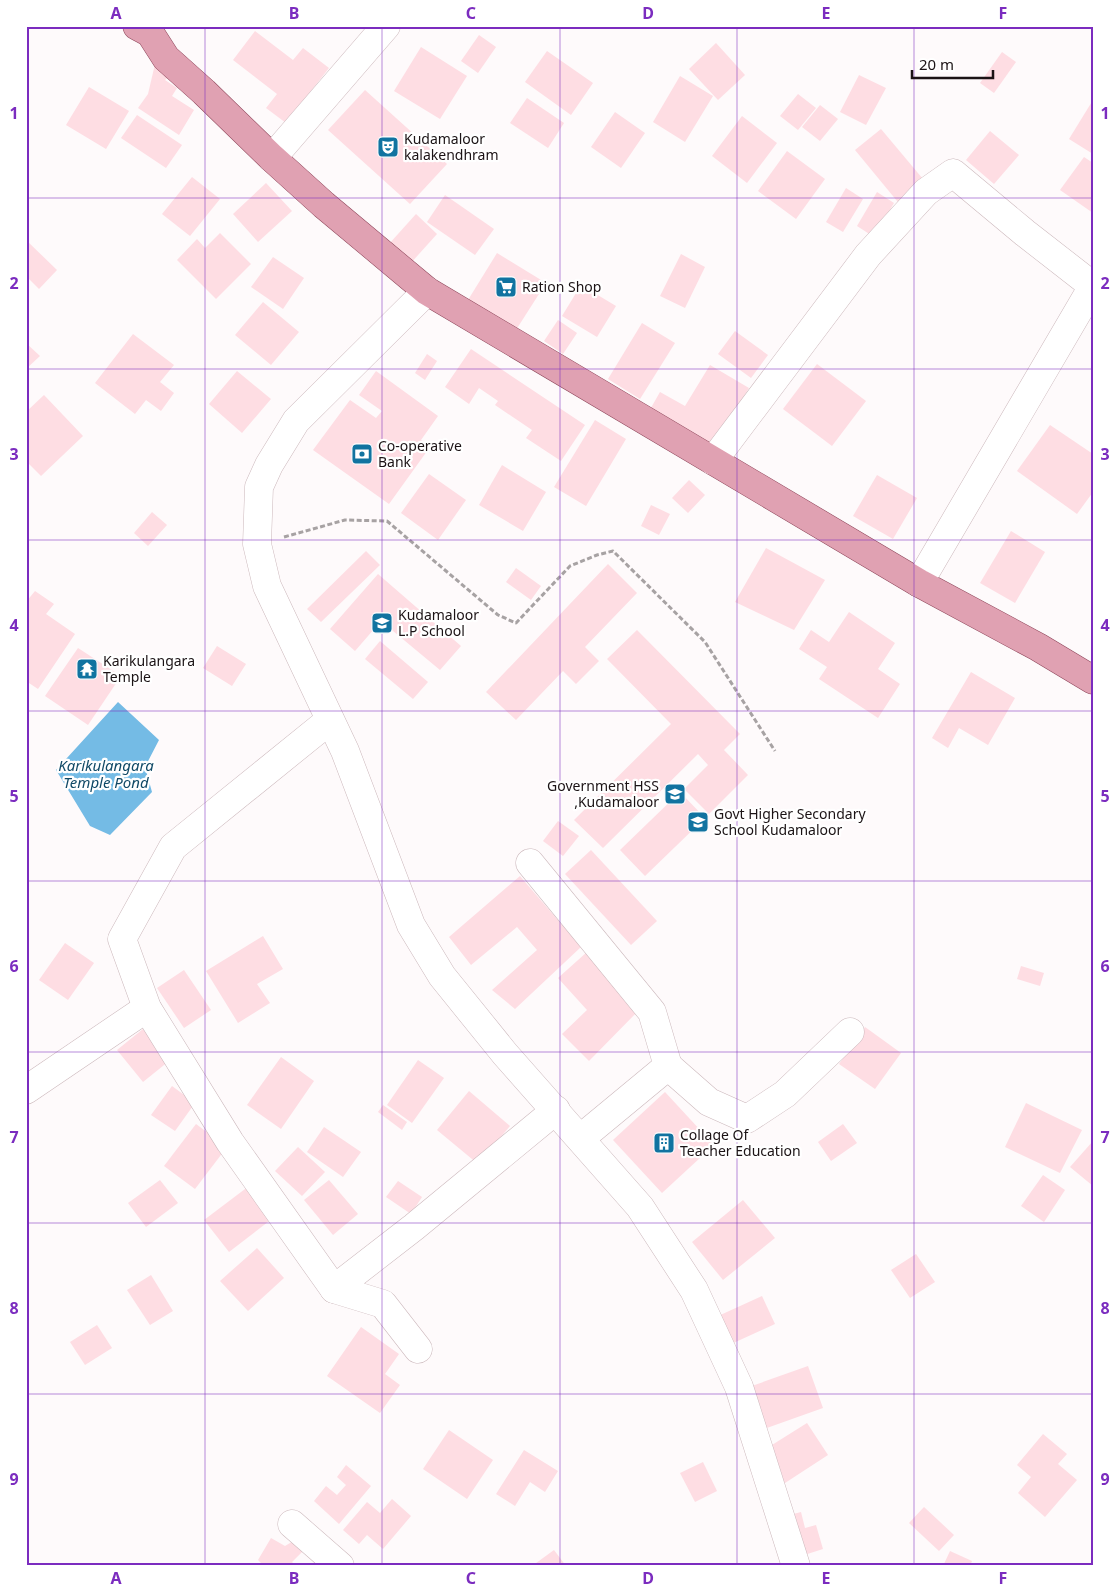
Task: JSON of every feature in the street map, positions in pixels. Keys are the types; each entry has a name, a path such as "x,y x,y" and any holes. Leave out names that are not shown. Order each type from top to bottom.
{"main road":[{"path":"137,26 150,33 166,58 272,158 324,205 427,290 919,583 1038,647 1093,680"}],"street":[{"path":"272,158 386,26"},
{"path":"713,461 868,255 926,192 953,173 1093,286 919,583"},
{"path":"427,290 296,421 269,465 259,487 257,544 267,586 345,751 411,925 442,976 505,1054 640,1207 694,1290 739,1387 796,1566"},
{"path":"330,720 173,846 122,939 147,1008 230,1142 334,1289 383,1304 418,1349"},
{"path":"530,863 652,1012 668,1066 709,1102 747,1119 785,1094 850,1032"},
{"path":"26,1090 147,1008"},
{"path":"581,1138 668,1066"},
{"path":"334,1289 414,1228 556,1110"},
{"path":"292,1524 340,1566"}],"path":[{"path":"257,544 345,520 387,521 498,615 516,623 570,566 613,551 705,642 775,751"}],"water":[{"name":"Karikulangara Temple Pond","path":"118,702 159,740 145,767 152,792 110,835 90,826 56,770"}],"building":[{"path":"255,31 293,60 303,48 329,68 286,123 266,108 277,94 233,60"},
{"path":"479,35 496,47 478,73 461,61"},
{"path":"716,43 745,75 718,100 689,69"},
{"path":"421,47 467,76 440,119 394,91"},
{"path":"547,51 593,83 571,115 525,82"},
{"path":"1002,52 1016,62 994,93 980,83"},
{"path":"155,64 171,74 165,80 177,88 172,96 194,110 179,135 138,108 148,94"},
{"path":"859,75 886,88 866,125 840,112"},
{"path":"680,76 713,96 685,142 653,122"},
{"path":"89,87 129,111 106,149 66,125"},
{"name":"Kudamaloor kalakendhram","path":"365,90 447,164 410,204 328,130"},
{"path":"798,94 816,108 798,130 780,116"},
{"path":"527,98 564,123 548,148 510,123"},
{"path":"1093,100 1093,154 1069,139"},
{"path":"820,105 838,119 820,141 802,127"},
{"path":"615,112 645,133 621,168 591,147"},
{"path":"137,115 182,145 166,168 121,138"},
{"path":"742,116 777,143 747,183 712,156"},
{"path":"881,129 928,185 902,207 855,150"},
{"path":"990,131 1019,155 994,184 966,160"},
{"path":"787,151 825,179 796,219 758,191"},
{"path":"1084,157 1093,163 1093,213 1060,190"},
{"path":"192,177 220,199 190,236 162,214"},
{"path":"266,183 292,211 258,242 233,214"},
{"path":"846,188 863,199 843,232 826,222"},
{"path":"877,192 894,203 874,237 857,226"},
{"path":"445,195 494,229 475,255 427,222"},
{"path":"416,214 437,234 410,264 389,244"},
{"path":"220,233 251,264 216,299 177,260 197,239 205,248"},
{"path":"26,240 57,270 39,289 26,276"},
{"path":"497,253 546,283 516,330 468,300"},
{"path":"681,254 705,267 685,308 660,296"},
{"path":"273,257 304,278 283,309 251,287"},
{"path":"581,285 616,306 597,337 562,316"},
{"path":"263,302 299,332 271,365 235,335"},
{"path":"558,320 577,333 563,354 544,341"},
{"path":"642,323 675,343 640,399 608,379"},
{"path":"735,331 768,355 751,378 718,354"},
{"path":"133,334 174,365 160,382 174,393 161,411 146,400 135,414 95,383"},
{"path":"26,343 40,356 26,369"},
{"path":"471,349 585,425 561,461 526,438 532,430 495,405 498,401 479,388 469,404 445,387"},
{"path":"427,354 437,361 425,380 415,373"},
{"path":"817,364 866,401 832,446 783,409"},
{"path":"710,365 749,388 710,451 648,413 660,392 685,406"},
{"path":"237,371 271,399 242,433 209,404"},
{"path":"376,371 438,416 421,440 430,447 389,504 313,450 350,400 376,418 382,411 359,395"},
{"path":"44,395 83,436 41,476 26,461 26,412"},
{"path":"595,420 626,439 586,506 554,487"},
{"path":"1050,425 1093,454 1093,492 1077,514 1017,471"},
{"path":"502,465 546,492 523,531 479,505"},
{"path":"429,474 466,500 438,540 401,513"},
{"path":"877,475 917,498 893,539 853,516"},
{"path":"689,480 705,495 688,513 672,498"},
{"path":"651,505 670,514 659,535 641,526"},
{"path":"152,512 167,525 148,546 134,533"},
{"path":"1011,531 1045,552 1015,603 980,583"},
{"path":"766,548 825,580 794,630 735,602"},
{"path":"366,551 380,565 321,622 307,609"},
{"path":"608,564 637,593 585,647 599,661 576,684 563,671 516,720 486,692"},
{"path":"516,568 541,586 531,600 506,582"},
{"path":"378,574 461,646 440,670 381,621 355,651 330,629"},
{"path":"35,591 54,604 46,614 75,634 38,689 26,681 26,602"},
{"path":"849,612 895,643 878,669 900,684 878,718 819,679 827,667 799,649 811,630 829,642"},
{"path":"637,630 740,734 724,750 748,775 709,814 684,789 708,765 698,754 603,848 574,820 671,724 607,659"},
{"path":"380,641 428,682 413,699 365,659"},
{"path":"217,646 246,664 232,686 203,668"},
{"path":"78,648 121,676 88,725 45,696"},
{"path":"971,672 1015,698 988,745 959,728 948,748 932,738"},
{"path":"680,792 705,818 645,876 620,850"},
{"path":"558,821 579,836 563,856 543,841"},
{"path":"591,850 657,921 631,945 565,874"},
{"path":"520,876 581,947 515,1009 492,990 537,950 517,927 471,965 449,937"},
{"path":"263,936 283,969 257,984 270,1003 238,1023 206,971"},
{"path":"65,943 94,963 68,1000 39,980"},
{"path":"587,952 640,1009 589,1061 562,1034 587,1010 558,978"},
{"path":"1021,966 1044,973 1040,986 1017,979"},
{"path":"184,970 211,1010 184,1028 157,988"},
{"path":"865,1027 901,1053 875,1089 839,1064"},
{"path":"143,1029 169,1061 143,1082 117,1050"},
{"path":"281,1057 314,1081 281,1129 247,1105"},
{"path":"418,1060 444,1078 412,1123 387,1105"},
{"path":"172,1086 195,1103 175,1131 151,1115"},
{"path":"469,1091 510,1126 478,1164 437,1130"},
{"name":"Collage Of Teacher Education","path":"665,1092 714,1145 662,1193 613,1140"},
{"path":"1026,1103 1082,1130 1060,1173 1005,1147"},
{"path":"383,1105 407,1122 402,1130 378,1112"},
{"path":"196,1124 227,1147 195,1189 164,1166"},
{"path":"843,1124 857,1143 831,1161 818,1142"},
{"path":"324,1127 361,1152 343,1177 307,1152"},
{"path":"1093,1141 1093,1186 1070,1167"},
{"path":"298,1147 325,1172 302,1196 275,1171"},
{"path":"1043,1175 1065,1190 1044,1222 1021,1206"},
{"path":"160,1180 178,1203 146,1227 128,1203"},
{"path":"329,1180 358,1214 333,1235 304,1200"},
{"path":"398,1181 422,1197 411,1214 386,1197"},
{"path":"249,1186 273,1218 229,1252 204,1220"},
{"path":"743,1200 775,1238 723,1280 692,1242"},
{"path":"257,1248 284,1278 248,1311 220,1281"},
{"path":"916,1254 935,1282 910,1298 891,1270"},
{"path":"151,1275 173,1311 150,1325 127,1290"},
{"path":"762,1296 775,1324 729,1345 716,1317"},
{"path":"97,1325 112,1348 85,1365 70,1342"},
{"path":"361,1327 399,1354 385,1374 400,1385 380,1413 327,1376"},
{"path":"808,1366 823,1408 764,1429 749,1387"},
{"path":"807,1423 828,1455 785,1483 764,1450"},
{"path":"449,1430 493,1460 467,1499 423,1469"},
{"path":"1043,1434 1067,1454 1058,1464 1077,1480 1045,1517 1018,1493 1031,1477 1017,1465"},
{"path":"524,1450 558,1471 545,1492 530,1482 515,1506 496,1494"},
{"path":"703,1462 717,1491 695,1502 680,1473"},
{"path":"346,1465 371,1486 339,1524 314,1501 326,1486 337,1495 346,1485 337,1477"},
{"path":"392,1499 411,1516 383,1549 367,1535 359,1544 343,1530 367,1502 380,1513"},
{"path":"924,1507 954,1535 939,1551 909,1523"},
{"path":"801,1512 805,1528 816,1525 823,1549 798,1557 786,1516"},
{"path":"271,1538 285,1546 295,1540 305,1549 292,1562 296,1566 264,1566 258,1560"},
{"path":"554,1550 566,1566 532,1566"},
{"path":"950,1551 972,1561 970,1566 943,1566"}],"place":[{"name":"Kudamaloor kalakendhram","path":"388,147"},
{"name":"Ration Shop","path":"506,287"},
{"name":"Co-operative Bank","path":"362,454"},
{"name":"Kudamaloor L.P School","path":"382,623"},
{"name":"Karikulangara Temple","path":"87,669"},
{"name":"Government HSS ,Kudamaloor","path":"675,794"},
{"name":"Govt Higher Secondary School Kudamaloor","path":"698,822"},
{"name":"Collage Of Teacher Education","path":"664,1143"}]}
